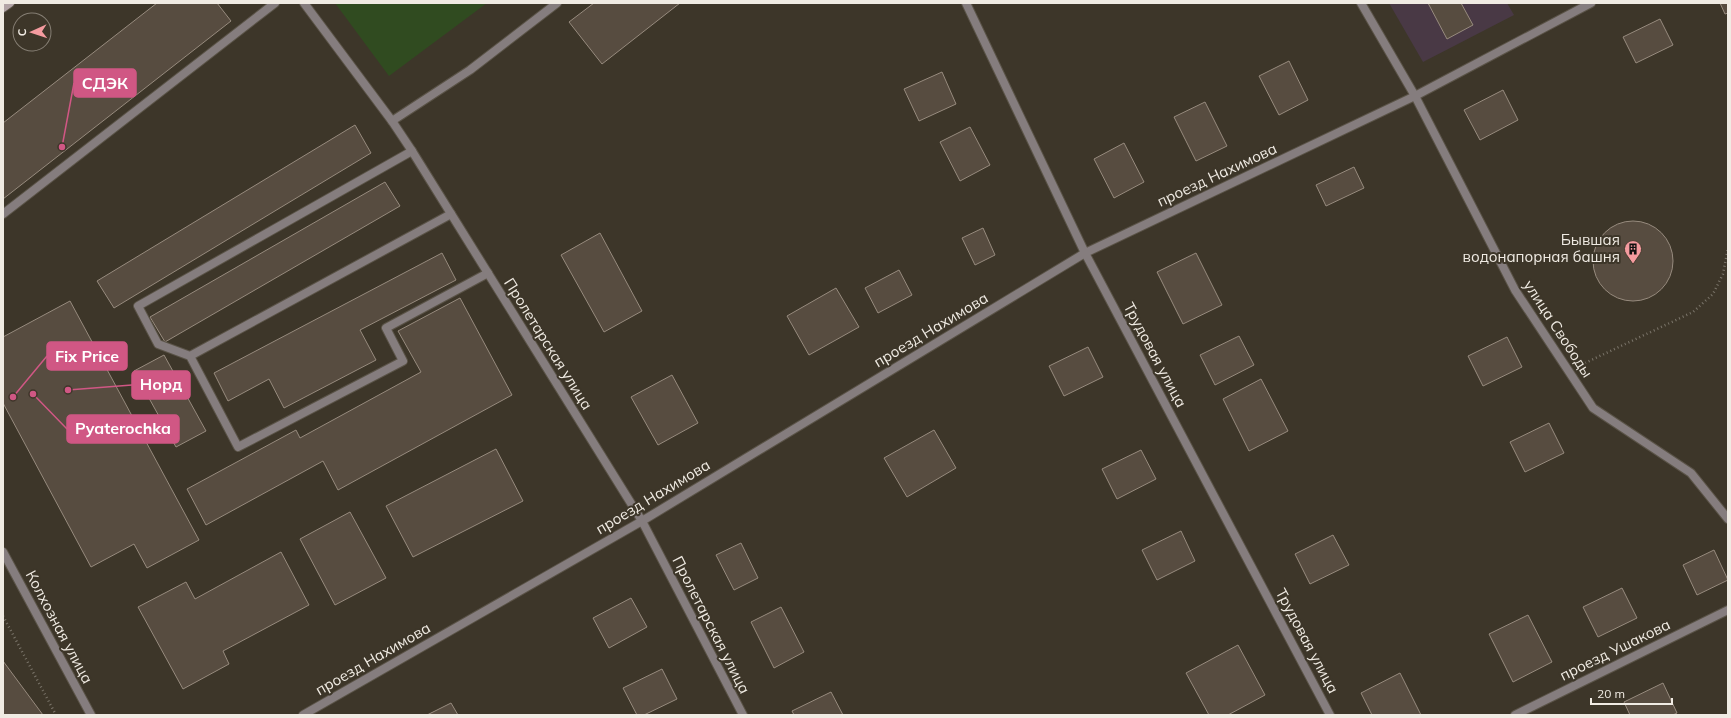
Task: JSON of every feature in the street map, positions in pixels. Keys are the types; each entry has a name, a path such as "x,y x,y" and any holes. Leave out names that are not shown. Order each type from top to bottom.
{"main road":[{"path":"3,8 10,3"}],"street":[{"path":"3,214 275,3"},
{"name":"Пролетарская улица","path":"304,3 392,121 412,151 642,521 743,715"},
{"path":"392,121 470,70 557,3"},
{"name":"Трудовая улица","path":"966,3 1085,253 1330,715"},
{"name":"улица Свободы","path":"1361,3 1415,96 1516,290 1593,408 1691,473 1728,519"},
{"name":"проезд Нахимова","path":"303,715 642,521 1085,253 1415,96 1592,3"},
{"path":"412,151 138,306 158,344 190,356 238,447 403,361 386,328 488,273"},
{"path":"190,356 451,214"},
{"name":"Колхозная улица","path":"3,552 91,715"},
{"name":"проезд Ушакова","path":"1515,715 1728,610"}],"path":[{"path":"1569,371 1693,312 1713,294 1723,274 1728,248"},
{"path":"3,616 56,715"}],"shaded area":[{"path":"1389,3 1507,3 1514,15 1423,62"}],"green space":[{"path":"335,3 487,3 389,76"}],"building":[{"path":"157,3 217,3 231,21 3,199 3,123"},
{"path":"594,3 680,3 602,64 569,22"},
{"path":"1428,3 1461,3 1473,25 1447,39"},
{"path":"1720,3 1728,3 1728,13 1725,14"},
{"path":"1660,19 1673,45 1636,63 1623,37"},
{"path":"1289,61 1308,100 1279,115 1259,76"},
{"path":"942,72 956,104 919,121 904,89"},
{"path":"1503,90 1518,120 1480,140 1464,110"},
{"path":"1205,102 1227,146 1196,161 1174,117"},
{"path":"355,125 371,153 114,308 97,281"},
{"path":"970,127 990,165 960,181 940,142"},
{"path":"1124,143 1144,182 1114,198 1094,159"},
{"path":"1354,167 1364,188 1326,206 1316,185"},
{"path":"385,182 400,206 165,342 150,317"},
{"name":"Бывшая водонапорная башня","path":"1633,221 1648,224 1661,233 1670,246 1673,261 1670,276 1661,289 1648,298 1633,301 1618,298 1605,289 1596,276 1593,261 1596,246 1605,233 1618,224"},
{"path":"983,228 995,255 975,265 962,238"},
{"path":"600,233 642,311 604,332 561,255"},
{"path":"442,253 456,280 360,330 376,360 284,408 269,379 228,401 214,373"},
{"path":"1196,253 1222,305 1183,324 1157,272"},
{"path":"899,270 912,295 878,313 865,288"},
{"path":"836,288 859,327 809,355 787,316"},
{"path":"460,298 512,395 338,490 323,461 206,525 187,489 296,430 300,438 421,372 398,331"},
{"path":"70,301 199,540 147,568 134,544 91,567 3,403 3,337"},
{"path":"1239,336 1254,365 1215,385 1200,355"},
{"path":"1507,337 1522,367 1483,386 1468,356"},
{"path":"1088,347 1103,377 1064,396 1049,366"},
{"path":"164,355 206,431 176,447 134,371"},
{"path":"672,375 698,423 658,445 631,397"},
{"path":"1261,379 1288,431 1249,451 1223,399"},
{"path":"1549,423 1564,453 1525,472 1510,442"},
{"path":"934,430 956,468 907,497 884,458"},
{"path":"496,449 523,501 413,557 386,506"},
{"path":"1141,450 1156,479 1117,499 1102,469"},
{"path":"350,512 386,578 335,605 300,539"},
{"path":"1181,531 1195,561 1157,580 1142,550"},
{"path":"1333,535 1349,565 1310,584 1295,554"},
{"path":"741,543 758,578 734,590 716,555"},
{"path":"1714,550 1728,580 1697,595 1683,565"},
{"path":"281,552 309,605 223,651 229,664 183,689 138,607 186,582 195,599"},
{"path":"1622,588 1637,618 1598,637 1583,607"},
{"path":"631,598 647,627 609,648 593,618"},
{"path":"781,607 804,652 774,668 751,622"},
{"path":"1528,615 1552,662 1513,682 1489,634"},
{"path":"1238,645 1265,695 1228,715 1209,715 1186,673"},
{"path":"3,661 43,715 3,715"},
{"path":"662,669 677,699 644,715 637,715 623,688"},
{"path":"1400,673 1421,715 1372,715 1361,693"},
{"path":"1663,683 1677,713 1673,715 1630,715 1624,702"},
{"path":"831,692 843,715 794,715 792,711"},
{"path":"451,703 458,715 427,715"}],"place":[{"name":"СДЭК","path":"62,147"},
{"name":"Бывшая водонапорная башня","path":"1633,264"},
{"name":"Норд","path":"68,390"},
{"name":"Pyaterochka","path":"33,394"},
{"name":"Fix Price","path":"13,397"}]}
